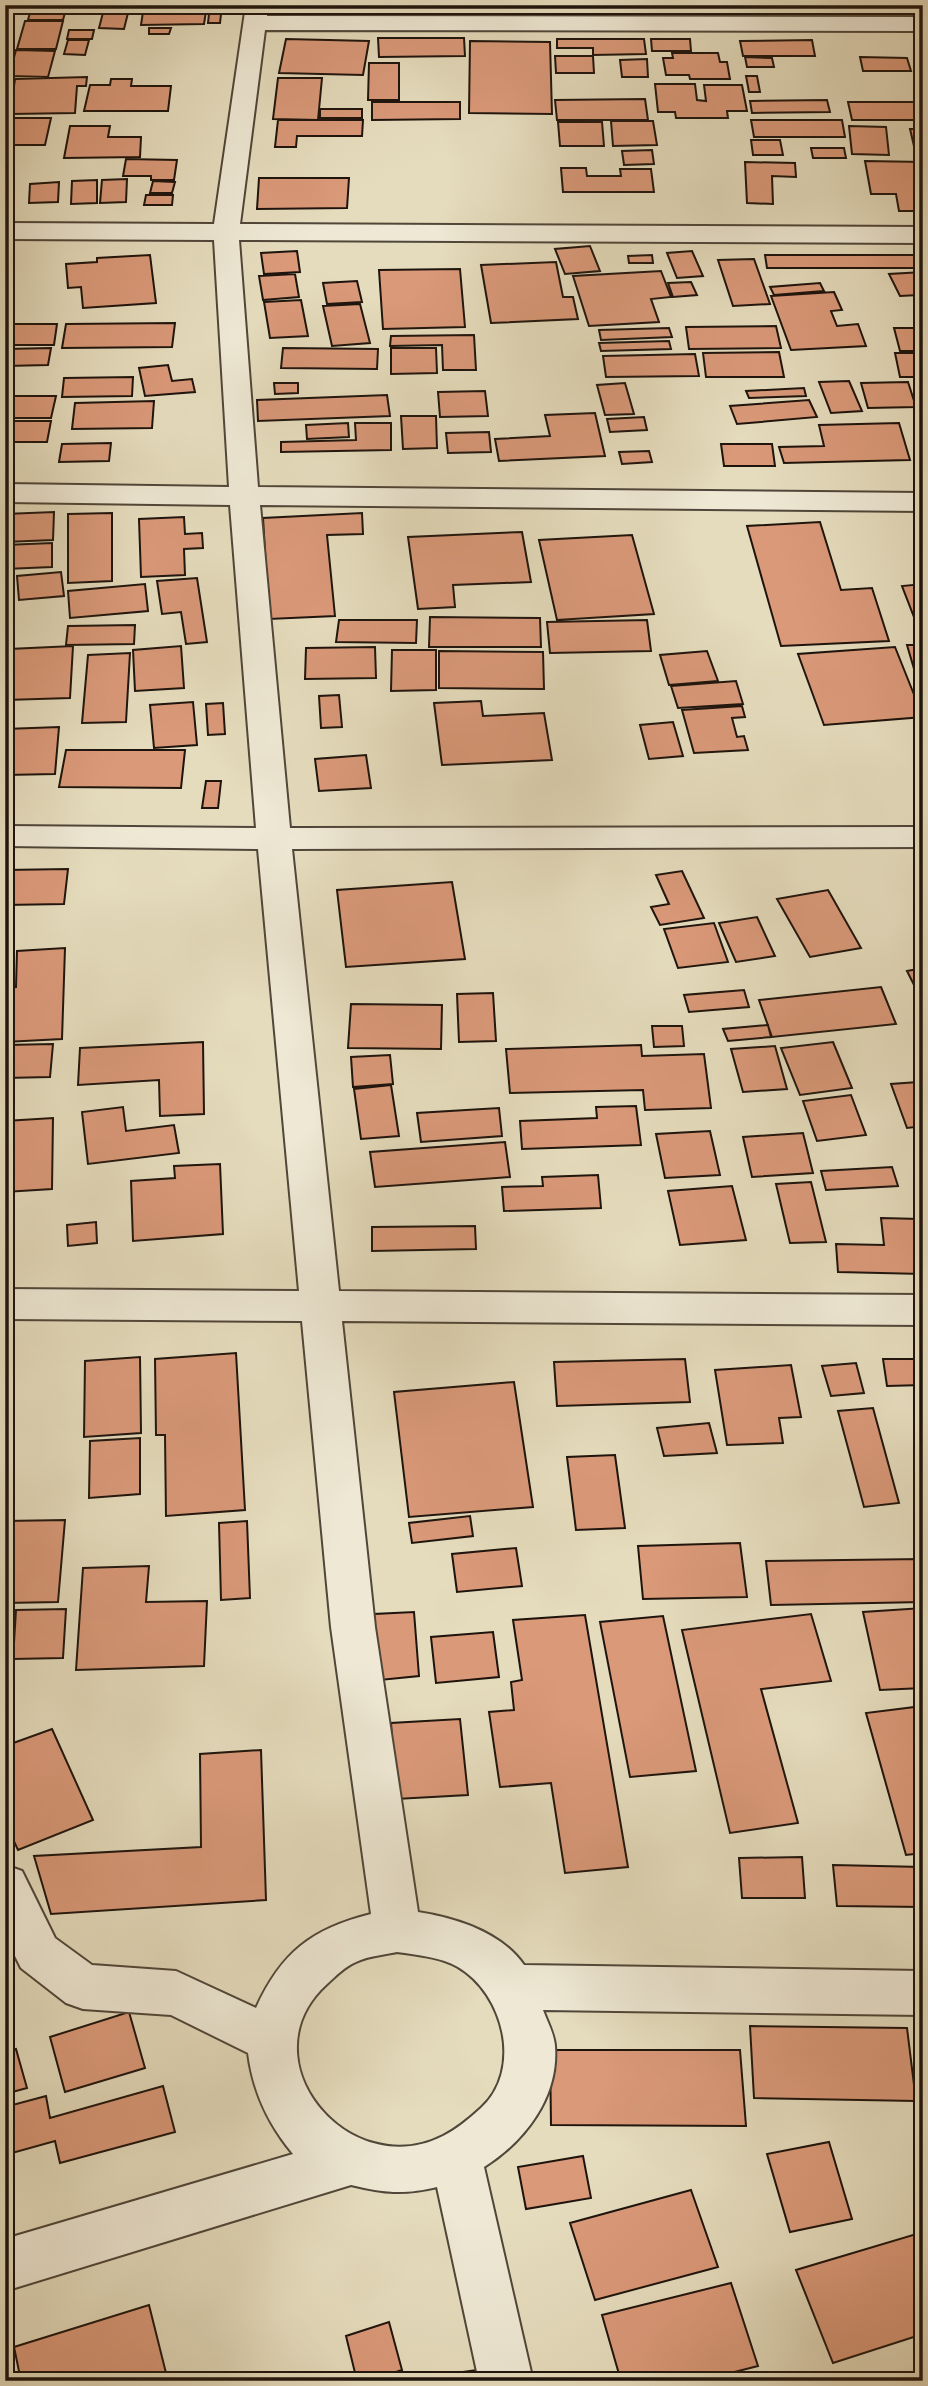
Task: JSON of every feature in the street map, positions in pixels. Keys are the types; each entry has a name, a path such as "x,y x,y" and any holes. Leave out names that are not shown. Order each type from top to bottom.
{"street":[{"path":"397,1931 353,1627 323,1306 274,839 244,494 226,232 256,14 923,24"},
{"path":"5,231 923,235"},
{"path":"5,493 923,502"},
{"path":"5,836 274,839 923,837"},
{"path":"5,1304 923,1310"},
{"path":"5,1886 38,1953 83,1987 176,1993 271,2040"},
{"path":"397,1931 431,1933 462,1945 489,1962 510,1987 530,2048 526,2082 510,2112 486,2138 456,2157 422,2168 385,2169 350,2161 315,2141 288,2112 274,2077 271,2040 281,2007 300,1976 327,1953 361,1937 397,1931"},
{"path":"510,1987 923,1993"},
{"path":"456,2157 506,2381"},
{"path":"5,2265 350,2161"}],"building":[{"path":"32,5 67,5 63,20 28,20"},
{"path":"105,5 130,5 124,29 99,28"},
{"path":"144,5 207,5 204,24 141,25"},
{"path":"210,5 222,5 220,23 208,23"},
{"path":"25,21 63,21 56,49 17,49"},
{"path":"149,28 171,28 169,34 149,34"},
{"path":"69,30 94,30 92,39 67,39"},
{"path":"378,38 464,38 465,56 379,57"},
{"path":"286,39 369,41 363,75 279,73"},
{"path":"557,39 644,39 646,54 593,55 593,48 557,48"},
{"path":"651,39 690,39 691,51 652,51"},
{"path":"68,40 89,40 85,55 64,54"},
{"path":"812,40 815,56 743,56 740,41"},
{"path":"470,41 550,42 552,114 469,113"},
{"path":"16,50 55,51 48,77 9,76"},
{"path":"672,53 718,53 720,62 727,62 730,79 690,79 689,75 666,75 663,58 673,58"},
{"path":"555,56 593,56 594,73 556,73"},
{"path":"745,57 772,58 774,67 747,67"},
{"path":"860,57 907,58 911,71 863,71"},
{"path":"647,59 648,77 622,77 620,60"},
{"path":"369,63 399,63 399,100 368,100"},
{"path":"746,76 757,76 760,92 749,92"},
{"path":"87,77 86,86 77,86 75,113 10,114 15,79"},
{"path":"278,78 322,78 318,120 273,119"},
{"path":"111,79 132,79 131,86 171,86 168,111 84,111 90,85 110,85"},
{"path":"655,84 695,84 697,100 706,101 704,85 742,85 747,111 727,111 728,118 676,118 675,112 658,112"},
{"path":"645,99 648,120 557,120 555,100"},
{"path":"827,100 830,112 752,113 750,101"},
{"path":"372,102 460,102 460,119 372,120"},
{"path":"848,102 919,102 923,120 852,120"},
{"path":"320,109 362,109 362,118 320,118"},
{"path":"11,118 51,118 45,145 5,145"},
{"path":"278,120 363,120 362,136 297,136 296,147 275,147"},
{"path":"751,120 842,120 845,137 754,137"},
{"path":"611,121 653,121 657,145 613,146"},
{"path":"558,122 602,122 604,146 560,146"},
{"path":"70,126 110,126 108,137 141,137 140,157 64,158"},
{"path":"849,126 886,127 889,155 852,154"},
{"path":"910,129 923,129 923,159 917,159"},
{"path":"751,140 780,140 783,155 753,155"},
{"path":"811,148 844,148 846,158 813,158"},
{"path":"652,150 654,164 624,165 622,151"},
{"path":"126,159 177,160 174,180 151,180 151,176 123,176"},
{"path":"865,161 923,162 923,211 899,211 896,194 871,194"},
{"path":"745,162 795,163 796,177 772,176 773,204 747,203"},
{"path":"561,168 586,168 587,176 621,176 620,169 651,169 654,192 563,192"},
{"path":"259,178 349,178 347,208 257,209"},
{"path":"127,179 126,202 100,203 102,180"},
{"path":"97,180 97,203 71,204 72,181"},
{"path":"153,181 175,182 172,193 150,193"},
{"path":"59,182 58,202 29,203 30,184"},
{"path":"146,195 173,195 172,205 144,205"},
{"path":"590,246 600,271 565,274 555,249"},
{"path":"297,251 300,272 264,274 261,253"},
{"path":"692,251 703,276 677,278 667,253"},
{"path":"150,255 156,303 83,308 81,287 68,288 66,264 97,262 97,258"},
{"path":"652,255 653,263 629,263 628,256"},
{"path":"765,255 923,255 923,268 767,268"},
{"path":"754,259 770,304 733,306 718,260"},
{"path":"556,262 563,297 573,297 578,319 491,323 481,265"},
{"path":"460,269 465,327 383,329 379,270"},
{"path":"661,271 671,297 651,299 659,322 589,326 573,276"},
{"path":"923,272 923,302 919,295 900,296 889,274"},
{"path":"295,274 299,297 263,300 259,276"},
{"path":"357,281 362,302 327,304 323,283"},
{"path":"691,282 697,295 673,297 668,283"},
{"path":"820,283 824,291 774,295 770,287"},
{"path":"834,292 842,310 831,311 837,326 858,324 866,346 791,350 771,296"},
{"path":"301,300 308,336 270,338 264,302"},
{"path":"360,304 370,343 332,346 323,306"},
{"path":"175,323 172,347 62,348 66,324"},
{"path":"5,324 57,324 54,345 5,345"},
{"path":"776,326 781,348 689,349 686,327"},
{"path":"669,328 672,337 601,340 599,330"},
{"path":"894,328 923,328 923,351 900,351"},
{"path":"474,335 476,370 443,370 442,345 390,346 391,336"},
{"path":"669,341 671,349 601,351 599,343"},
{"path":"51,348 48,365 5,366 5,349"},
{"path":"283,348 378,349 377,369 281,368"},
{"path":"391,348 436,348 437,373 391,374"},
{"path":"779,352 784,377 706,377 703,353"},
{"path":"895,353 923,353 923,377 900,377"},
{"path":"695,354 699,376 606,377 603,356"},
{"path":"168,365 172,381 192,379 195,392 145,396 139,368"},
{"path":"133,377 132,396 62,397 64,378"},
{"path":"849,381 862,411 831,413 819,382"},
{"path":"908,382 916,407 868,408 861,383"},
{"path":"274,383 298,383 298,393 275,394"},
{"path":"625,383 634,414 605,415 597,385"},
{"path":"804,388 806,396 749,398 746,391"},
{"path":"485,391 488,416 440,417 438,392"},
{"path":"387,395 390,416 258,421 257,400"},
{"path":"5,396 56,396 51,418 5,418"},
{"path":"809,400 817,417 737,424 730,406"},
{"path":"154,401 152,428 72,429 75,403"},
{"path":"595,413 605,456 499,461 495,439 550,436 545,415"},
{"path":"401,416 436,416 437,448 403,449"},
{"path":"644,417 647,430 610,432 607,419"},
{"path":"5,421 51,421 47,442 5,442"},
{"path":"348,423 349,437 307,439 306,425"},
{"path":"355,423 391,423 391,450 281,452 281,442 356,440"},
{"path":"899,423 910,460 784,463 779,447 824,446 819,425"},
{"path":"489,432 491,452 448,453 446,433"},
{"path":"111,443 109,461 59,462 62,444"},
{"path":"721,444 772,444 775,466 724,466"},
{"path":"649,451 652,462 622,464 619,452"},
{"path":"54,512 53,540 5,542 5,514"},
{"path":"112,513 112,581 68,583 68,514"},
{"path":"362,513 363,534 327,535 335,616 269,619 263,518"},
{"path":"184,517 185,534 202,533 203,548 184,549 185,575 141,577 139,519"},
{"path":"820,522 841,590 872,588 889,641 781,646 747,526"},
{"path":"522,532 531,582 453,585 455,607 418,609 408,537"},
{"path":"632,535 654,614 557,620 539,540"},
{"path":"52,543 52,567 5,569 5,545"},
{"path":"61,572 64,596 19,600 17,576"},
{"path":"197,578 207,642 186,644 181,612 162,614 157,581"},
{"path":"145,584 148,611 70,618 68,591"},
{"path":"923,584 923,630 919,630 902,586"},
{"path":"430,617 540,618 541,647 429,647"},
{"path":"339,620 417,620 416,643 336,642"},
{"path":"647,620 651,651 550,653 547,622"},
{"path":"135,625 134,644 66,645 68,626"},
{"path":"907,645 923,645 923,679 917,679"},
{"path":"73,646 70,698 6,700 9,649"},
{"path":"181,646 184,688 135,691 133,650"},
{"path":"375,647 376,678 305,679 306,648"},
{"path":"895,647 923,717 824,725 798,654"},
{"path":"392,650 436,650 436,690 391,691"},
{"path":"439,651 543,652 544,689 439,688"},
{"path":"707,651 718,681 669,685 660,655"},
{"path":"130,653 126,722 82,723 88,655"},
{"path":"736,681 743,704 678,708 671,686"},
{"path":"339,695 342,727 321,728 319,696"},
{"path":"481,701 483,716 544,713 552,760 442,765 434,703"},
{"path":"193,702 197,745 154,748 150,705"},
{"path":"223,703 225,734 208,735 206,704"},
{"path":"742,706 745,717 732,718 737,737 744,736 748,750 694,753 682,710"},
{"path":"673,722 683,756 649,759 640,725"},
{"path":"59,727 55,774 5,775 5,729"},
{"path":"66,750 185,750 181,788 59,787"},
{"path":"366,755 371,788 319,791 315,759"},
{"path":"206,781 221,781 218,808 202,808"},
{"path":"68,869 64,904 5,905 5,870"},
{"path":"682,871 704,918 660,925 651,907 669,904 656,875"},
{"path":"452,882 465,959 346,967 337,890"},
{"path":"828,890 861,948 810,957 777,899"},
{"path":"757,917 775,956 736,962 719,923"},
{"path":"714,923 728,962 678,968 664,929"},
{"path":"65,948 62,1039 5,1042 5,988 16,987 17,951"},
{"path":"923,968 923,986 915,987 907,971"},
{"path":"881,987 896,1024 772,1037 759,1000"},
{"path":"744,990 749,1007 689,1012 684,995"},
{"path":"493,993 496,1041 459,1042 457,994"},
{"path":"351,1004 442,1005 441,1049 348,1048"},
{"path":"768,1025 771,1037 728,1041 723,1029"},
{"path":"652,1026 682,1026 684,1046 654,1047"},
{"path":"203,1042 204,1114 160,1116 159,1080 78,1085 80,1048"},
{"path":"833,1042 852,1088 800,1095 781,1048"},
{"path":"53,1044 50,1077 5,1078 5,1045"},
{"path":"641,1045 642,1056 704,1054 711,1108 645,1110 643,1090 510,1093 506,1049"},
{"path":"775,1046 787,1089 743,1092 731,1049"},
{"path":"390,1055 393,1084 353,1087 351,1057"},
{"path":"918,1082 923,1097 923,1126 907,1128 891,1084"},
{"path":"391,1085 399,1136 361,1139 354,1089"},
{"path":"851,1095 866,1135 817,1141 803,1101"},
{"path":"636,1106 641,1145 522,1149 520,1121 597,1118 596,1107"},
{"path":"123,1107 126,1131 174,1125 179,1153 88,1164 82,1112"},
{"path":"499,1108 502,1136 421,1142 417,1113"},
{"path":"53,1118 52,1189 5,1192 5,1121"},
{"path":"710,1131 720,1175 665,1178 656,1134"},
{"path":"803,1133 813,1173 752,1177 743,1137"},
{"path":"505,1142 510,1177 375,1187 370,1152"},
{"path":"220,1164 223,1234 133,1241 131,1181 175,1178 174,1166"},
{"path":"892,1167 898,1186 826,1190 821,1171"},
{"path":"598,1175 601,1208 504,1211 502,1187 543,1186 542,1177"},
{"path":"811,1182 826,1242 790,1243 776,1184"},
{"path":"732,1186 746,1240 680,1245 668,1191"},
{"path":"881,1218 920,1219 923,1274 838,1272 836,1244 884,1245"},
{"path":"96,1222 97,1243 68,1246 67,1225"},
{"path":"475,1226 476,1249 372,1251 372,1227"},
{"path":"236,1353 245,1510 166,1516 165,1435 156,1435 155,1359"},
{"path":"140,1357 141,1433 84,1437 85,1361"},
{"path":"685,1359 690,1402 557,1406 554,1362"},
{"path":"883,1359 921,1359 923,1385 887,1386"},
{"path":"856,1363 864,1393 831,1396 822,1366"},
{"path":"791,1365 801,1417 779,1418 783,1443 727,1445 715,1370"},
{"path":"514,1382 533,1507 409,1517 394,1392"},
{"path":"873,1408 899,1503 864,1507 838,1411"},
{"path":"709,1423 717,1453 664,1456 657,1428"},
{"path":"140,1438 140,1494 89,1498 90,1441"},
{"path":"615,1455 625,1528 576,1530 567,1457"},
{"path":"470,1516 473,1536 412,1543 409,1523"},
{"path":"65,1520 58,1602 5,1603 5,1521"},
{"path":"247,1521 250,1598 221,1600 219,1523"},
{"path":"740,1543 747,1597 643,1599 638,1546"},
{"path":"516,1548 522,1586 457,1592 452,1554"},
{"path":"922,1559 923,1602 771,1605 766,1561"},
{"path":"149,1566 146,1602 207,1601 204,1666 76,1670 83,1568"},
{"path":"923,1608 923,1688 880,1690 863,1612"},
{"path":"66,1609 63,1658 13,1659 16,1610"},
{"path":"414,1612 419,1676 380,1680 374,1614"},
{"path":"811,1614 831,1681 761,1689 798,1823 730,1833 682,1630"},
{"path":"585,1615 628,1867 565,1873 551,1783 500,1787 489,1712 514,1710 511,1682 522,1680 513,1620"},
{"path":"663,1616 696,1771 630,1777 600,1622"},
{"path":"493,1632 499,1677 436,1683 431,1637"},
{"path":"923,1706 923,1853 906,1855 866,1713"},
{"path":"460,1719 468,1795 396,1799 391,1723"},
{"path":"52,1729 93,1820 18,1850 5,1822 5,1746"},
{"path":"261,1750 266,1900 51,1914 34,1856 201,1847 200,1754"},
{"path":"802,1857 805,1898 742,1898 739,1858"},
{"path":"833,1865 923,1867 923,1907 837,1906"},
{"path":"129,2012 145,2068 65,2092 50,2037"},
{"path":"750,2026 907,2028 916,2101 754,2098"},
{"path":"16,2049 27,2088 5,2094 5,2052"},
{"path":"550,2050 740,2050 746,2126 551,2125"},
{"path":"163,2086 175,2132 60,2163 55,2141 5,2155 5,2107 46,2096 50,2118"},
{"path":"829,2142 852,2219 790,2232 767,2154"},
{"path":"583,2156 591,2198 526,2209 518,2167"},
{"path":"691,2190 718,2267 595,2300 570,2223"},
{"path":"923,2232 923,2334 833,2363 796,2270"},
{"path":"731,2283 758,2366 699,2381 621,2381 602,2315"},
{"path":"149,2305 168,2381 21,2381 14,2347"},
{"path":"389,2322 402,2370 369,2381 357,2381 346,2336"},
{"path":"478,2370 479,2381 406,2380"}]}
